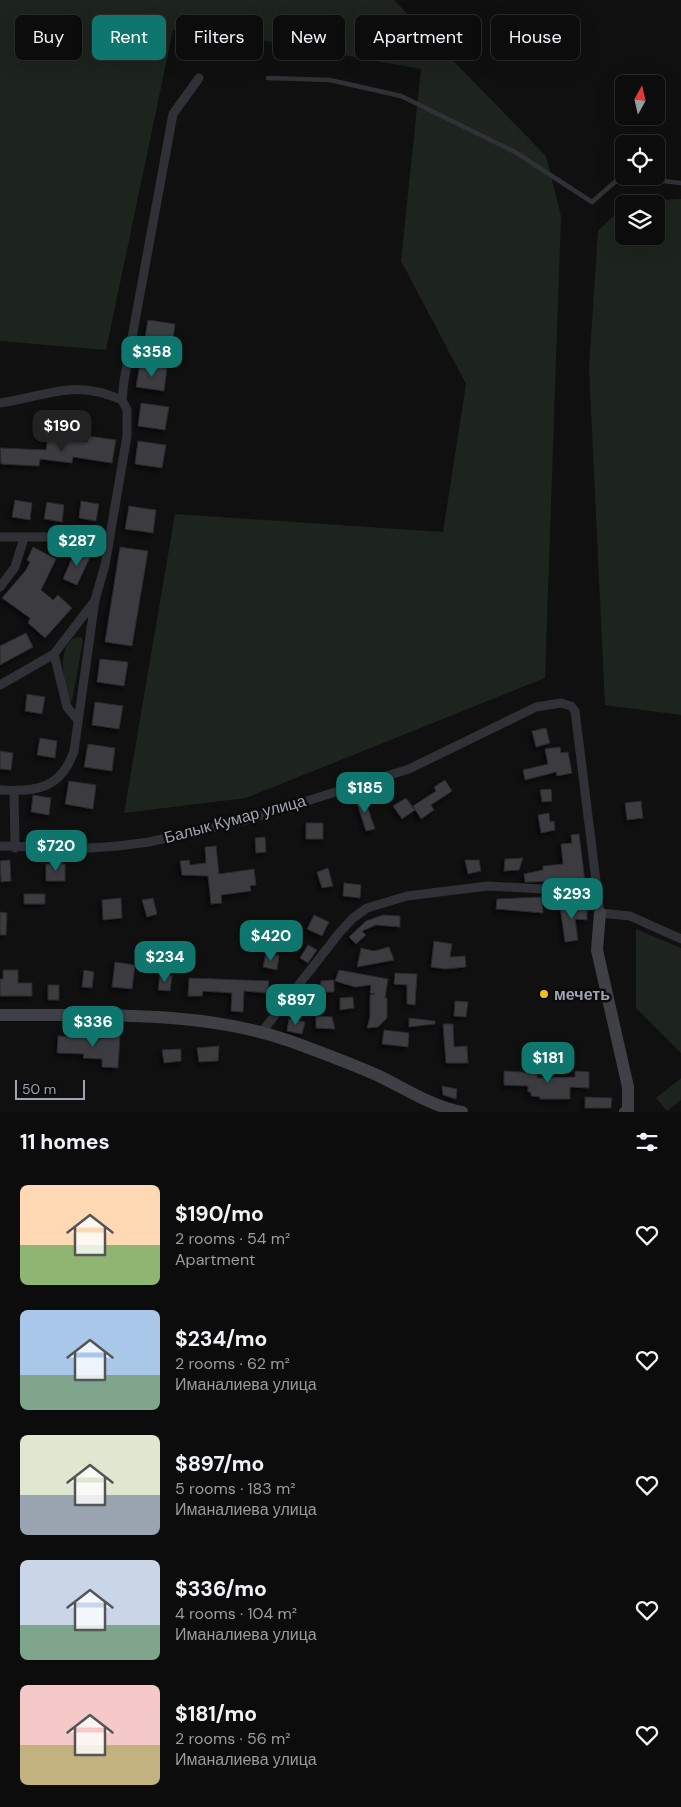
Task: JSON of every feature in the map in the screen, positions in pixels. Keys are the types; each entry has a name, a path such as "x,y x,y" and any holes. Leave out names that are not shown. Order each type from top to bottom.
{"street":[{"path":"0,790 14,791 44,787 57,780 65,771 74,751 95,600 110,537 127,436 127,410 122,400 124,381 173,114 199,78"},
{"path":"0,403 68,388 105,392 122,400"},
{"path":"0,537 110,537"},
{"path":"0,587 15,567 24,538"},
{"path":"0,685 54,654 82,620 95,600"},
{"path":"54,654 67,707 77,720"},
{"name":"Балык Кумар улица","path":"0,846 15,848 118,846 148,842 246,820 408,769 536,707 561,703 571,706 575,711 600,913"},
{"path":"14,791 15,848"},
{"path":"261,1033 340,932 367,908 406,896 488,886 565,892 597,892"},
{"path":"627,1112 628,1087 597,950 600,913 630,916 681,939"},
{"path":"0,1015 148,1017 227,1026 261,1033 290,1041 377,1075 441,1106 462,1112"}],"lane":[{"path":"268,78 330,80 401,96 515,152 592,202 616,181 647,179 681,182"}],"shaded area":[{"path":"0,0 394,0 409,15 355,15 355,57 345,55 345,15 273,15 273,42 263,41 263,15 176,15 176,30 173,30 106,350 0,341"},
{"path":"371,60 452,60 546,156 561,216 545,678 246,798 124,813 175,514 443,532 466,384 401,261 421,69"},
{"path":"681,199 681,715 605,705 589,368 598,231 615,215 615,245 665,245 665,200"},
{"path":"81,637 83,640 72,702 68,696 64,676 64,654 67,645 73,639"},
{"path":"636,929 681,948 681,1053 636,1008"},
{"path":"681,1078 681,1100 667,1111 656,1098"}],"building":[{"path":"148,320 175,324 172,347 144,343"},
{"path":"140,364 167,368 164,391 136,387"},
{"path":"141,403 169,407 165,430 138,426"},
{"path":"48,436 87,442 88,436 116,440 112,463 73,457 72,463 40,459 39,466 1,464 0,448 46,450"},
{"path":"138,441 166,445 162,468 135,464"},
{"path":"15,500 32,503 30,520 12,517"},
{"path":"81,501 99,504 96,521 79,518"},
{"path":"47,502 64,505 62,522 44,519"},
{"path":"129,506 156,510 153,533 125,529"},
{"path":"33,547 56,559 41,590 53,600 58,595 72,608 45,638 28,623 30,618 2,598 26,570 30,562 27,560"},
{"path":"120,547 148,551 132,646 105,642"},
{"path":"76,549 91,555 77,585 63,579"},
{"path":"26,633 33,647 0,665 0,646"},
{"path":"100,659 128,662 124,686 97,682"},
{"path":"27,694 45,697 42,714 25,711"},
{"path":"95,702 123,706 119,729 92,725"},
{"path":"546,728 550,743 536,747 532,731"},
{"path":"40,738 57,741 55,758 37,755"},
{"path":"88,744 115,748 112,771 84,767"},
{"path":"560,747 561,753 568,752 572,773 557,776 556,772 525,780 523,770 548,764 545,749"},
{"path":"0,751 13,753 11,770 0,769"},
{"path":"445,780 452,791 431,805 434,810 421,819 413,806 436,791 434,787"},
{"path":"69,781 96,785 93,809 65,804"},
{"path":"551,789 552,801 542,802 540,790"},
{"path":"33,795 51,798 49,815 31,812"},
{"path":"364,797 375,829 366,831 356,800"},
{"path":"406,798 415,810 402,819 393,806"},
{"path":"641,801 643,818 627,820 625,803"},
{"path":"549,813 550,822 554,821 555,830 541,833 538,815"},
{"path":"306,823 323,823 323,839 306,839"},
{"path":"579,834 585,881 525,882 524,874 543,870 543,866 563,864 561,844 572,843 571,835"},
{"path":"265,837 266,852 256,853 255,838"},
{"path":"216,846 219,874 254,869 256,885 250,886 251,891 221,895 222,903 211,904 208,876 182,875 180,861 189,860 190,865 206,863 205,847"},
{"path":"523,858 519,870 504,871 505,859"},
{"path":"10,860 11,881 1,882 0,861"},
{"path":"465,860 479,860 481,871 468,874"},
{"path":"46,864 65,864 65,881 46,881"},
{"path":"328,868 333,886 322,888 317,872"},
{"path":"344,883 361,885 360,898 343,896"},
{"path":"24,894 45,894 45,904 24,904"},
{"path":"542,897 543,913 496,909 497,899"},
{"path":"121,898 122,918 103,920 102,900"},
{"path":"153,898 157,914 147,917 142,900"},
{"path":"587,904 587,920 575,919 578,940 565,942 560,906"},
{"path":"0,912 7,913 6,935 0,935"},
{"path":"314,915 329,922 322,936 307,929"},
{"path":"383,915 400,916 400,927 376,925 362,931 366,935 356,944 349,937 366,921"},
{"path":"434,941 452,944 450,957 465,956 466,967 445,969 431,967"},
{"path":"308,945 317,950 308,963 300,958"},
{"path":"389,947 394,960 357,967 361,948 374,951"},
{"path":"266,953 279,956 277,970 263,967"},
{"path":"115,962 135,965 132,989 112,987"},
{"path":"3,970 18,970 18,983 32,983 32,996 0,996 0,979 3,979"},
{"path":"84,970 94,972 92,988 82,987"},
{"path":"339,970 388,979 385,998 387,998 387,1018 378,1027 367,1028 370,1017 370,995 375,994 370,993 371,985 355,987 335,981"},
{"path":"395,973 417,974 415,1005 407,1004 407,985 394,984"},
{"path":"160,974 172,976 170,991 158,990"},
{"path":"189,978 269,981 267,993 244,991 243,1012 231,1011 232,993 203,991 202,996 188,996"},
{"path":"334,980 334,992 320,992 321,981"},
{"path":"48,985 59,985 59,1000 48,1000"},
{"path":"353,997 354,1008 340,1010 340,998"},
{"path":"455,1001 468,1002 466,1017 454,1016"},
{"path":"316,1016 332,1017 335,1029 316,1028"},
{"path":"409,1018 435,1021 435,1024 409,1027"},
{"path":"289,1019 305,1022 302,1034 287,1031"},
{"path":"443,1024 453,1024 454,1047 467,1046 468,1063 446,1063"},
{"path":"384,1030 409,1033 408,1047 382,1044"},
{"path":"104,1034 120,1035 118,1068 102,1067 102,1059 83,1058 84,1054 57,1053 58,1036 103,1039"},
{"path":"219,1046 218,1061 199,1062 197,1048"},
{"path":"181,1049 181,1061 164,1063 162,1050"},
{"path":"504,1071 537,1073 537,1078 575,1077 575,1071 589,1072 589,1088 570,1087 570,1099 540,1099 540,1097 531,1096 531,1092 528,1092 528,1086 504,1085"},
{"path":"442,1086 457,1089 456,1099 443,1095"},
{"path":"585,1097 612,1098 611,1108 585,1108"}],"place":[{"name":"мечеть","path":"544,994"}]}
